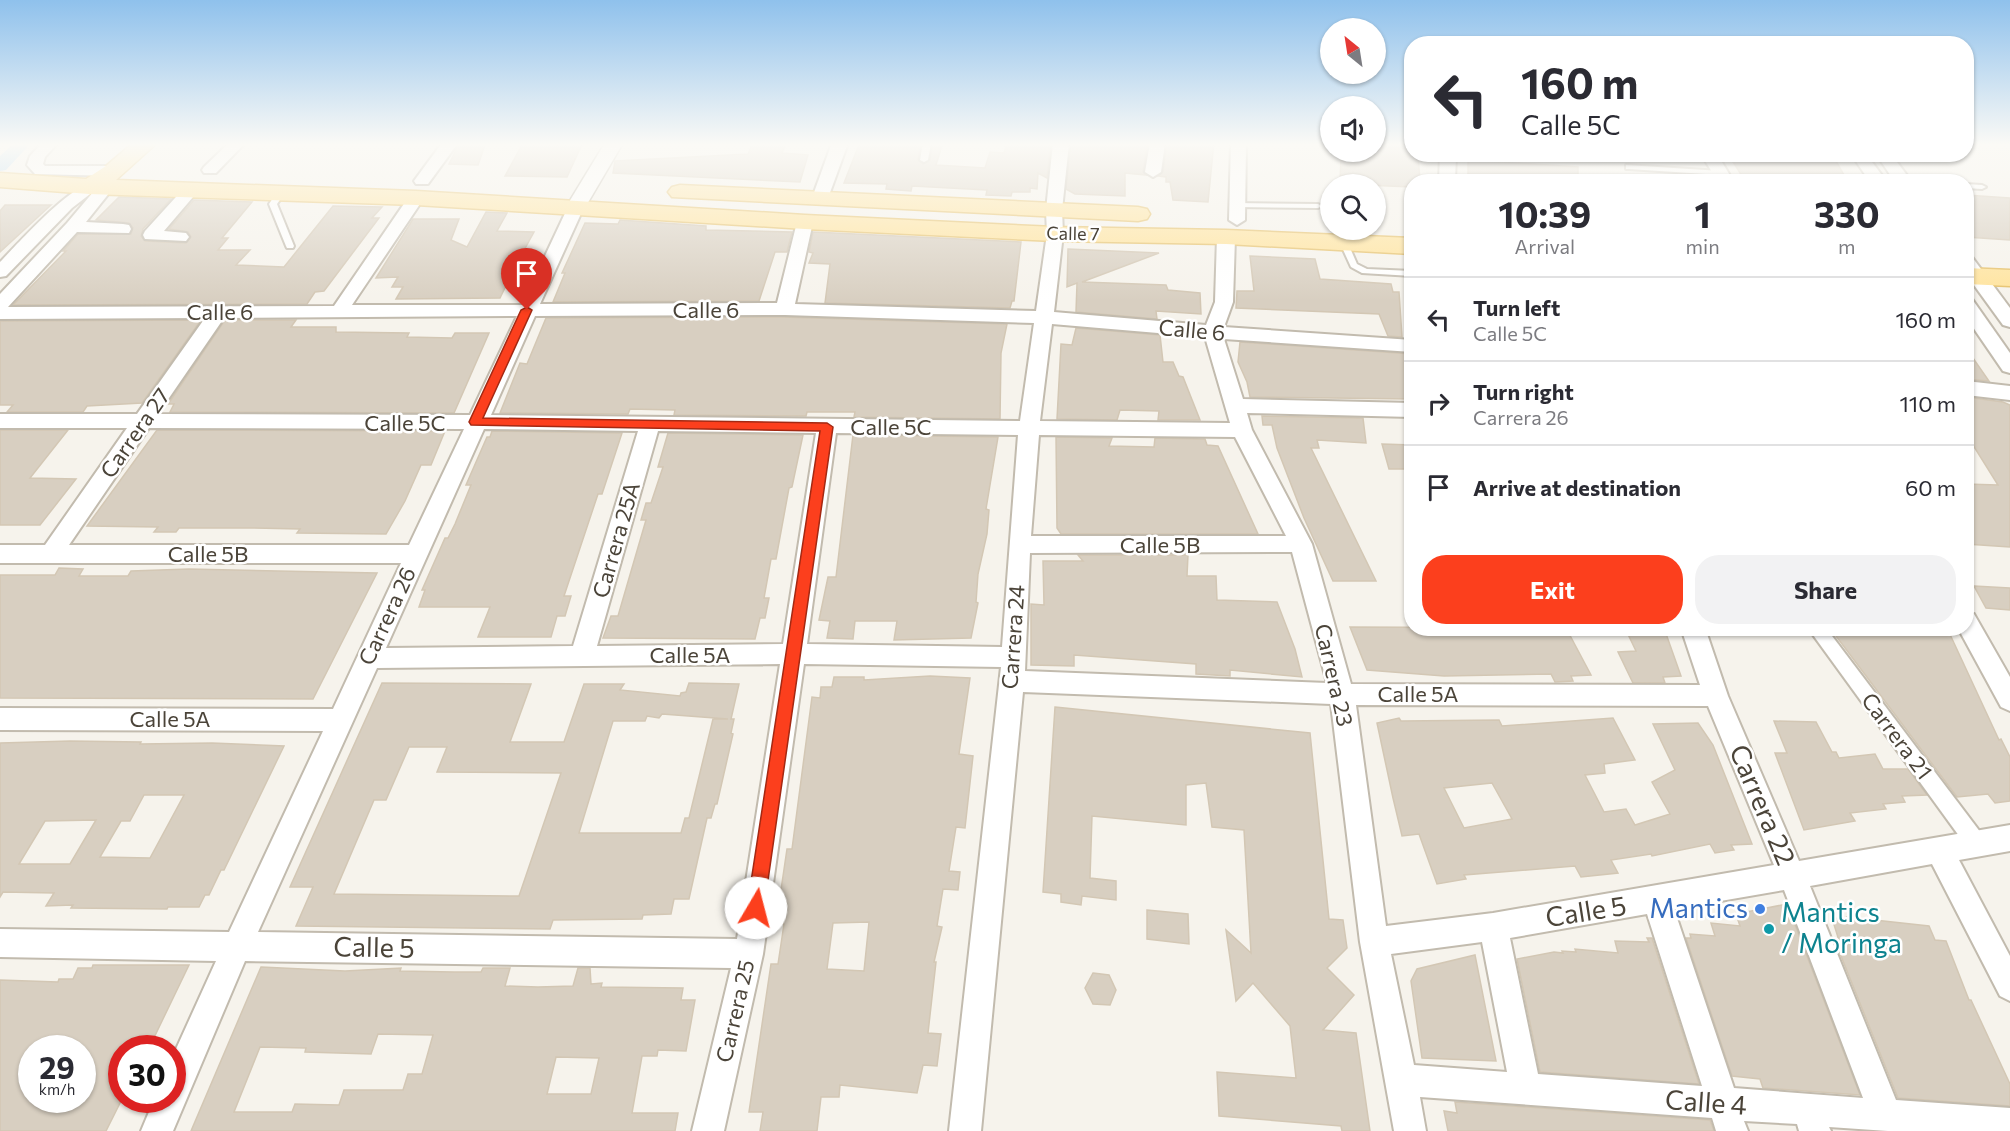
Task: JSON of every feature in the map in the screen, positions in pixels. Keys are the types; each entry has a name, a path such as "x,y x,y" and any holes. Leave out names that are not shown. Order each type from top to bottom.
{"main road":[{"name":"Calle 7","path":"536,196 581,198 820,198 1320,224"},
{"name":"Calle 7","path":"581,198 805,222 1055,234 1234,221"},
{"path":"1386,227 1404,228"},
{"name":"Calle 7","path":"1386,239 1404,244"},
{"path":"1974,267 2010,259"},
{"path":"1974,269 2010,278"}],"street":[{"path":"0,272 66,205 80,196"},
{"path":"0,305 73,227 94,196"},
{"path":"180,237 151,236 186,196"},
{"path":"339,311 415,196"},
{"name":"Carrera 24","path":"965,1131 1012,669 1029,428 1055,234 1055,196"},
{"path":"1213,332 1224,302 1235,196"},
{"name":"Carrera 26","path":"186,1063 475,422 581,198"},
{"path":"785,309 805,222"},
{"path":"73,227 123,229"},
{"path":"1974,274 2010,321"},
{"name":"Calle 6","path":"0,313 785,309 1044,317 1404,345"},
{"name":"Carrera 27","path":"51,554 218,312"},
{"path":"1974,315 2010,367"},
{"name":"Carrera 23","path":"1213,332 1242,430 1301,544 1342,694 1374,942 1410,1131"},
{"path":"1974,389 2010,393"},
{"path":"1234,406 1404,410"},
{"name":"Calle 5C","path":"0,421 475,422 1242,430"},
{"name":"Carrera 25A","path":"582,656 650,425"},
{"name":"Carrera 25","path":"708,1131 749,954 827,427"},
{"name":"Calle 5B","path":"1019,545 1301,544"},
{"name":"Calle 5B","path":"0,554 416,554"},
{"path":"1974,635 2010,700"},
{"name":"Carrera 22","path":"1696,636 1716,696 1792,876 1886,1115"},
{"name":"Carrera 21","path":"1822,636 1977,844"},
{"name":"Calle 5A","path":"368,658 794,654 1342,694 1716,696"},
{"name":"Calle 5A","path":"0,719 340,720"},
{"name":"Calle 5","path":"1374,942 1493,927 2010,838"},
{"path":"1939,850 2010,986"},
{"path":"1657,900 1728,1118"},
{"path":"1493,927 1526,1090"},
{"name":"Calle 5","path":"0,943 749,954"},
{"name":"Calle 4","path":"1402,1080 1526,1090 1728,1118 1812,1120 1886,1115 2010,1124"},
{"path":"157,1131 165,1113"}],"lane":[{"path":"279,196 273,204 290,246"},
{"path":"1234,221 1320,224"},
{"path":"1340,240 1354,264 1365,271 1404,273"}],"building":[{"path":"1172,196 1209,196 1208,202 1173,200"},
{"path":"1974,196 2010,198 2010,240 1974,238"},
{"path":"119,197 171,199 143,229 141,236 145,241 186,243 191,237 188,232 169,229 194,200 252,202 222,238 228,238 218,250 250,250 236,265 284,267 333,206 382,207 372,218 379,218 324,291 315,292 307,304 13,305 66,251 63,251 78,234 131,234 133,228 129,223 96,220"},
{"path":"5,205 51,205 0,252 0,211"},
{"path":"486,212 507,213 497,231 534,232 523,252 528,252 513,271 500,298 396,299 403,287 392,287 398,277 376,278 413,219 459,219 451,240 467,247"},
{"path":"620,220 706,226 706,230 792,232 787,252 775,252 759,301 553,302 565,273 562,273 585,223 618,224"},
{"path":"813,232 1021,242 1014,301 1010,308 825,303 830,264 809,263 813,253 809,252"},
{"path":"1068,249 1159,253 1082,282 1166,285 1168,290 1200,293 1201,314 1156,311 1157,319 1076,312 1077,283 1067,287"},
{"path":"1250,256 1315,259 1320,279 1391,284 1393,292 1399,292 1402,337 1388,336 1379,314 1236,308 1237,291 1254,291"},
{"path":"782,317 1007,324 1001,353 1000,419 854,417 855,412 807,412 806,416 674,415 675,410 630,409 628,414 500,413 520,363 527,364 546,318"},
{"path":"201,320 142,403 87,406 83,412 7,412 13,405 0,405 0,321"},
{"path":"225,320 296,320 291,327 336,327 336,332 409,333 407,337 452,338 455,333 489,333 454,413 170,412 174,404 168,404"},
{"path":"1076,328 1160,335 1163,362 1173,362 1179,376 1183,377 1200,420 1158,420 1159,411 1120,410 1117,420 1057,419 1061,344 1072,345"},
{"path":"1240,342 1404,353 1404,399 1250,397 1247,382 1238,362"},
{"path":"1974,359 1989,381 1974,380"},
{"path":"1974,398 2010,405 2010,547 1974,545 1974,484 1998,485 1974,447"},
{"path":"1262,416 1363,418 1366,443 1317,440 1319,448 1311,448 1376,581 1333,581 1304,518 1277,448 1272,425 1263,425"},
{"path":"0,430 68,430 30,478 76,479 40,525 0,525"},
{"path":"157,430 445,431 431,465 421,465 405,501 386,534 297,533 300,529 253,528 179,528 176,532 154,532 158,527 87,526"},
{"path":"492,431 622,433 602,494 598,494 564,596 571,596 565,616 557,616 551,637 478,637 490,607 419,607 425,590 422,590 445,538 448,538 455,524 471,485 466,485 487,437 490,437"},
{"path":"668,433 803,435 792,487 789,488 776,559 771,559 764,598 769,598 765,618 760,618 755,639 603,638 611,616 618,616 646,520 641,520 646,503 651,503 663,467 658,467"},
{"path":"853,435 998,437 986,509 989,510 987,534 978,574 976,602 978,603 971,638 894,640 897,621 855,621 853,639 827,638 830,621 819,620 828,577 836,577"},
{"path":"1056,437 1112,438 1109,446 1154,447 1155,438 1205,439 1207,445 1218,446 1258,534 1061,534 1057,528"},
{"path":"1382,444 1404,445 1404,469 1389,469"},
{"path":"1078,555 1188,555 1187,576 1216,576 1217,600 1277,602 1295,649 1302,677 1230,670 1230,676 1196,674 1196,664 1074,655 1074,666 1031,665 1031,604 1044,605 1043,561 1083,561"},
{"path":"59,568 83,569 79,576 128,576 131,571 189,569 377,573 313,699 0,698 0,575 55,575"},
{"path":"1974,586 2010,588 2010,610 1986,608"},
{"path":"1350,627 1404,627 1404,636 1570,636 1591,675 1571,676 1573,681 1555,682 1551,674 1444,676 1367,670"},
{"path":"1629,636 1667,636 1681,676 1663,677 1665,683 1633,683 1618,652 1636,651"},
{"path":"1836,636 1951,636 1999,740 2001,739 2010,757 2010,801 1995,803 1988,794 1957,797"},
{"path":"930,676 970,678 959,754 973,756 965,828 956,827 949,871 960,872 958,890 943,889 937,926 942,927 934,962 936,962 928,1033 941,1034 937,1066 923,1065 917,1093 840,1085 839,1097 821,1097 817,1131 760,1131 763,1112 749,1112 771,964 778,964 784,924 776,924 787,849 792,849 812,697 820,698 821,687 832,687 834,677 864,677 864,680","holes":["869,922 864,971 827,969 833,923"]},
{"path":"382,683 531,684 510,742 564,742 584,684 624,684 620,690 680,696 681,693 686,692 689,683 739,684 731,719 734,719 731,733 733,734 717,804 715,804 711,818 707,818 689,899 674,899 671,914 643,915 642,919 553,920 550,929 296,926 313,887 290,887","holes":["662,714 728,719 713,719 689,818 685,818 681,833 579,833 613,721 645,721 647,716 659,718","409,747 447,747 437,772 561,773 519,896 334,894 374,800 386,800"]},
{"path":"1055,707 1310,733 1329,919 1343,920 1347,948 1327,968 1354,995 1323,1030 1356,1033 1370,1131 1342,1131 1341,1126 1219,1116 1217,1072 1296,1078 1290,1026 1253,983 1236,1001 1226,930 1251,953 1244,830 1212,827 1206,783 1186,785 1186,825 1092,816 1090,878 1116,881 1116,900 1082,896 1081,905 1061,902 1061,894 1043,892"},
{"path":"1399,718 1401,721 1499,720 1502,726 1613,718 1635,760 1604,764 1605,773 1585,775 1604,812 1626,809 1635,825 1670,814 1652,782 1675,770 1653,724 1698,723 1713,745 1752,844 1731,845 1734,850 1715,853 1710,844 1652,856 1651,854 1611,860 1618,873 1581,877 1575,866 1464,875 1466,879 1437,884 1419,834 1402,836 1377,723","holes":["1492,783 1512,819 1464,828 1444,788"]},
{"path":"1774,721 1816,722 1832,752 1836,752 1839,758 1875,754 1883,769 1908,769 1927,795 1902,796 1905,802 1883,804 1886,809 1850,813 1855,821 1804,830 1775,753 1787,753"},
{"path":"70,741 284,746 224,870 221,870 209,895 205,895 199,907 71,908 73,905 46,906 54,893 3,892 0,897 0,743","holes":["144,795 184,795 150,858 100,857 121,821 130,821","96,820 70,864 19,864 45,821"]},
{"path":"1787,904 1860,1095 1763,1088 1760,1079 1732,1076 1686,938 1691,938 1690,934 1715,936 1711,923 1740,926 1736,914"},
{"path":"1147,910 1188,914 1189,944 1147,939"},
{"path":"1847,917 1929,926 1935,940 1946,941 1969,1000 2010,1084 2010,1106 1898,1098 1837,946 1841,947 1832,918 1848,919"},
{"path":"1647,938 1652,938 1699,1084 1540,1072 1517,959 1554,952 1563,953 1562,951 1576,952 1575,949 1618,953 1615,941 1649,942"},
{"path":"1475,955 1496,1061 1422,1058 1411,981 1417,969"},
{"path":"93,965 189,965 155,1035 108,1035 108,1113 115,1113 106,1131 0,1131 0,980 58,982 59,979 73,979 78,968 92,968"},
{"path":"261,967 345,971 401,968 400,971 454,972 481,972 483,968 510,968 505,986 538,987 573,986 578,968 590,968 591,984 602,983 601,987 683,988 681,1000 695,1000 686,1051 658,1050 657,1056 642,1056 632,1113 678,1113 675,1131 191,1131","holes":["378,1034 433,1035 422,1074 408,1074 403,1090 344,1090 339,1105 295,1104 292,1112 234,1112 260,1047 306,1048 305,1052 371,1054","556,1057 599,1058 591,1094 547,1094"]},
{"path":"1093,973 1109,975 1116,990 1110,1005 1093,1004 1085,988"},
{"path":"1455,1102 1710,1120 1714,1131 1448,1131 1444,1111 1457,1113"}],"place":[{"name":"Mantics","path":"1760,909"},
{"name":"Mantics / Moringa","path":"1769,929"}],"route":[{"path":"527,310 475,422 827,427 756,908"}]}
